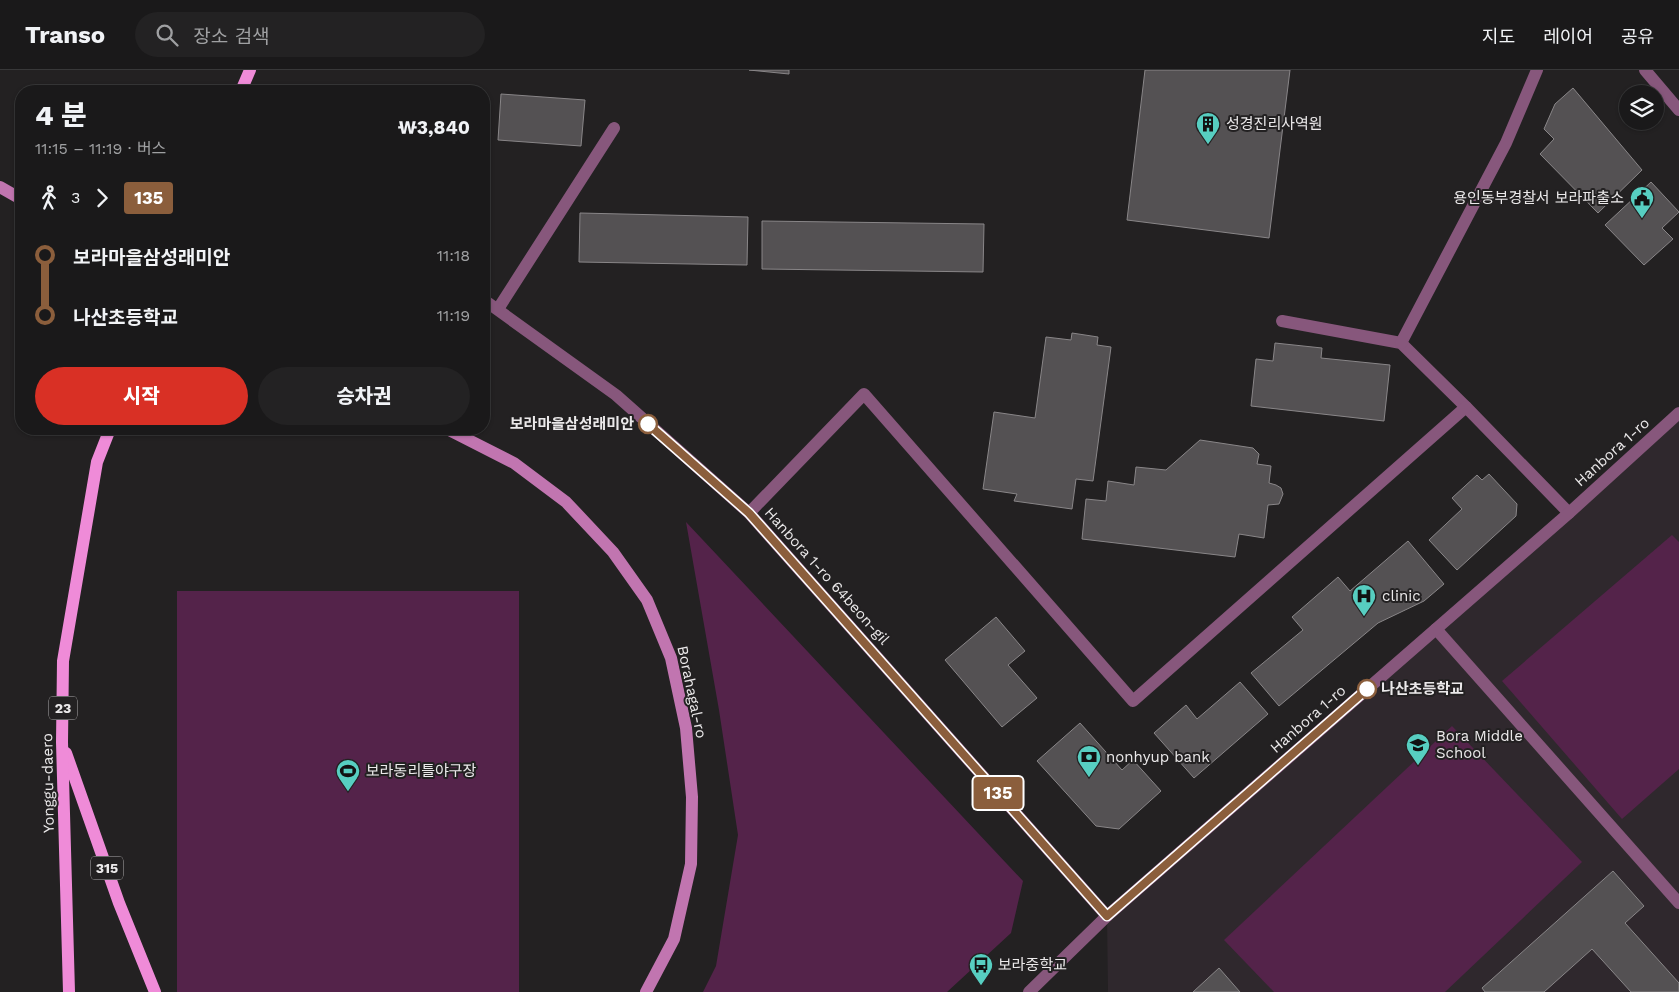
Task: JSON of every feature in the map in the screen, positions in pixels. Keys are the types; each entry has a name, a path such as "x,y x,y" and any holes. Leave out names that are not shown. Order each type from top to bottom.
{"main road":[{"path":"244,85 250,70"},
{"path":"0,187 15,196"},
{"name":"Yonggu-daero","path":"69,992 62,742 64,661 97,462 108,435"},
{"name":"Borahagal-ro","path":"459,435 514,463 566,502 613,552 647,600 671,658 686,728 692,797 691,864 674,939 646,992"},
{"name":"315","path":"62,742 120,903 155,992"}],"street":[{"path":"1401,343 1506,143 1537,70"},
{"path":"1645,70 1679,110"},
{"path":"498,309 614,128"},
{"name":"Hanbora 1-ro 64beon-gil","path":"490,304 616,395 749,513 1107,916"},
{"path":"1282,321 1401,343 1569,513"},
{"path":"749,513 864,394 1133,700 1466,407"},
{"name":"Hanbora 1-ro","path":"1029,992 1107,916 1569,513 1679,413"},
{"path":"1436,629 1679,903"}],"shaded area":[{"name":"Bora Middle School","path":"1679,413 1679,992 1108,992 1107,916"},
{"path":"686,522 1023,881 1011,933 947,992 703,992 716,966 738,835 719,710"},
{"path":"1672,535 1679,542 1679,769 1622,819 1502,681"},
{"name":"보라동리틀야구장","path":"177,591 519,591 519,992 177,992"},
{"path":"1452,726 1582,862 1445,992 1274,992 1224,940"}],"building":[{"path":"749,70 789,70 789,74"},
{"name":"성경진리사역원","path":"1145,70 1290,70 1269,238 1127,220"},
{"path":"1573,88 1642,170 1598,213 1540,154 1554,139 1544,129 1555,104"},
{"path":"501,94 585,100 581,146 498,140"},
{"name":"용인동부경찰서 보라파출소","path":"1651,182 1679,212 1662,228 1673,239 1644,265 1605,225"},
{"path":"580,213 748,217 747,265 579,262"},
{"path":"762,221 984,224 983,272 762,269"},
{"path":"1072,333 1098,337 1097,345 1111,347 1093,481 1076,479 1072,509 1014,501 1017,494 983,489 994,412 1035,418 1046,337 1071,340"},
{"path":"1275,343 1322,348 1321,358 1390,365 1384,421 1251,406 1256,359 1273,361"},
{"path":"1200,440 1253,448 1259,454 1257,464 1271,466 1269,483 1281,488 1283,494 1279,504 1268,505 1264,538 1239,534 1235,557 1082,539 1086,499 1106,501 1108,481 1134,485 1136,467 1166,470"},
{"path":"1489,474 1517,504 1516,516 1457,570 1429,540 1462,509 1452,498 1477,475 1482,480"},
{"path":"1408,541 1444,584 1424,601 1378,623 1279,706 1251,673 1303,630 1292,617 1338,577 1350,591"},
{"path":"996,617 1025,651 1008,665 1037,698 1002,727 945,660"},
{"path":"1240,682 1268,714 1194,778 1154,733 1186,705 1197,719"},
{"path":"1080,723 1122,770 1133,760 1161,791 1119,829 1096,826 1037,761"},
{"path":"1613,871 1644,906 1625,923 1679,983 1679,992 1631,992 1592,949 1544,992 1485,992 1482,988"},
{"path":"1219,968 1240,992 1193,992"}],"bus line":[{"name":"135","path":"648,424 749,513 1107,916 1367,689"}],"place":[{"name":"성경진리사역원","path":"1208,145"},
{"name":"용인동부경찰서 보라파출소","path":"1642,219"},
{"name":"보라마을삼성래미안","path":"648,424"},
{"name":"clinic","path":"1364,617"},
{"name":"나산초등학교","path":"1367,689"},
{"name":"Bora Middle School","path":"1418,766"},
{"name":"nonhyup bank","path":"1089,778"},
{"name":"보라동리틀야구장","path":"348,792"},
{"name":"보라중학교","path":"981,986"}]}
